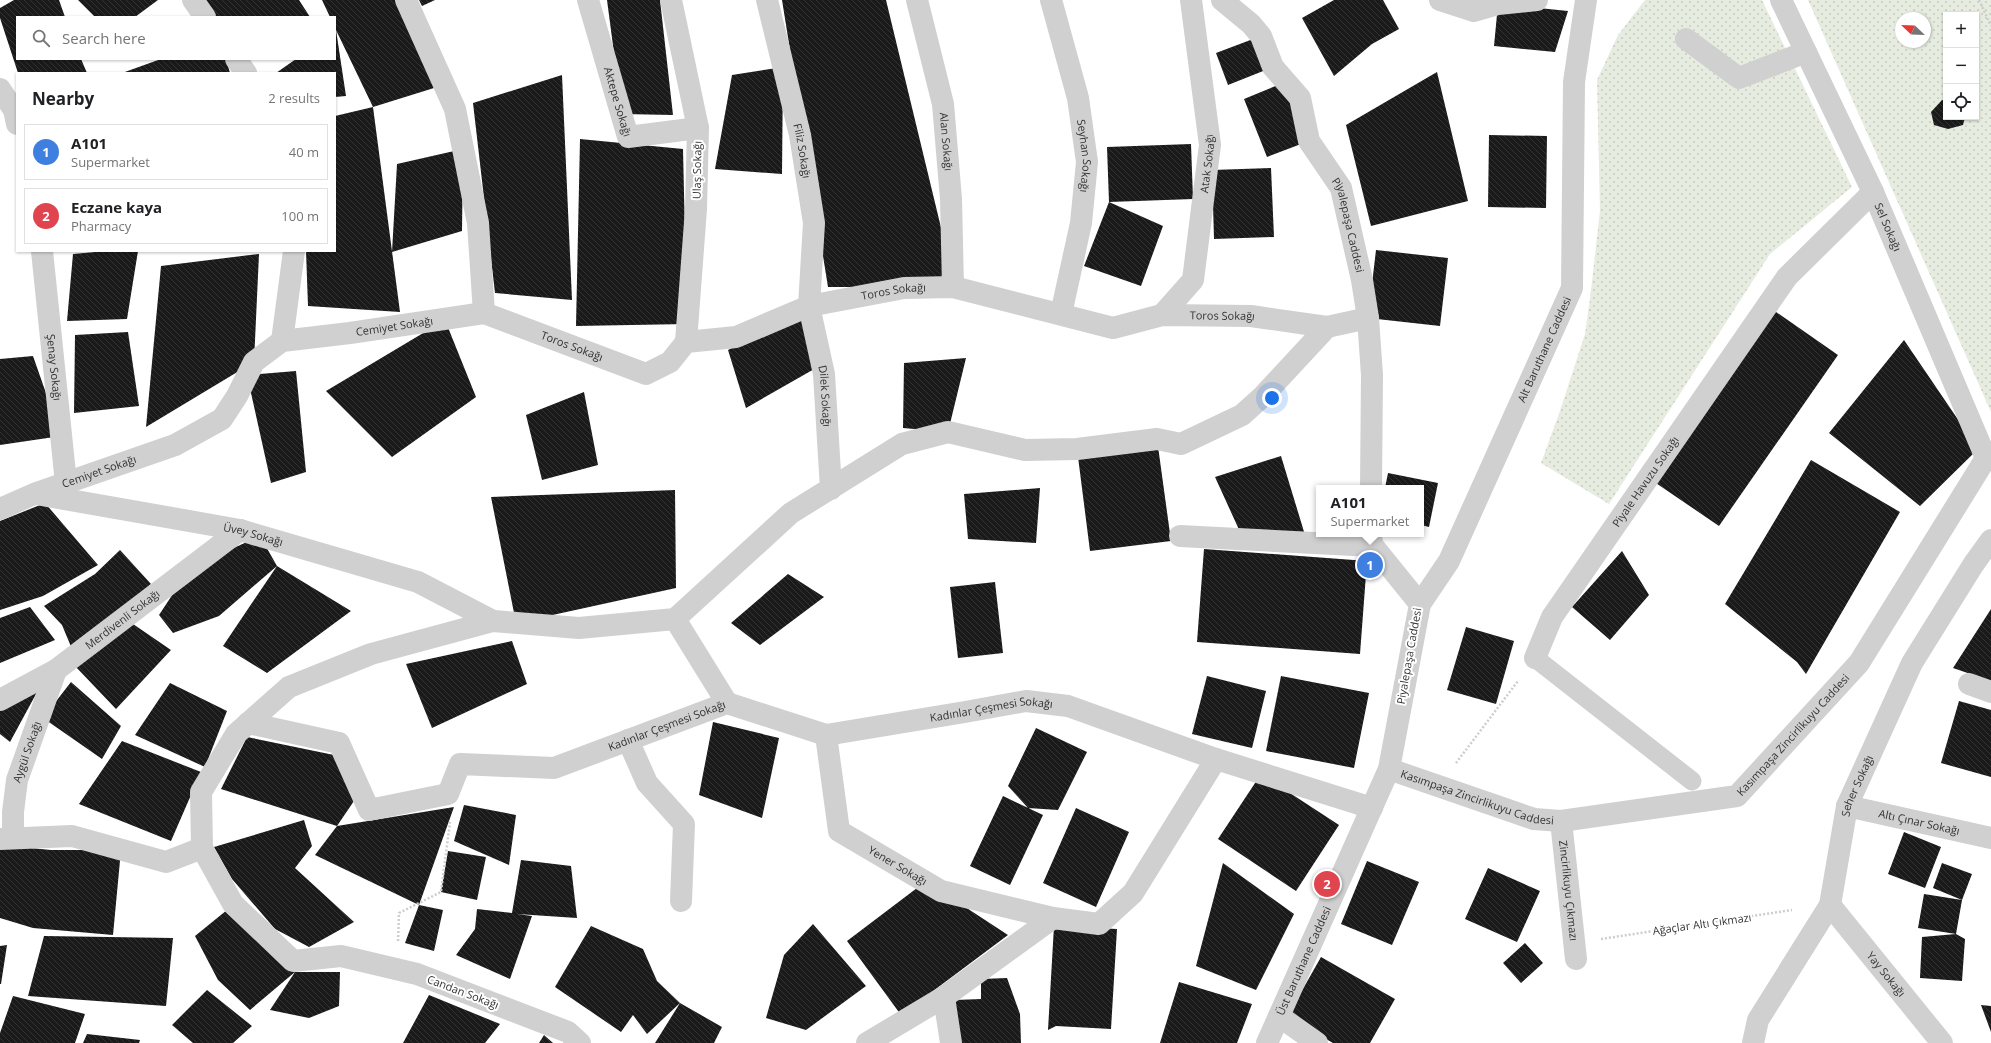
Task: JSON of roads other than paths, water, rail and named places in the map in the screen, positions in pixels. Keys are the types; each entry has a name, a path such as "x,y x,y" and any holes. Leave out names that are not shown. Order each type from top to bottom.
{"street":[{"path":"193,0 204,16"},
{"path":"406,0 455,109 478,223 484,313"},
{"name":"Aktepe Sokağı","path":"588,0 628,137 698,128"},
{"name":"Ulaş Sokağı","path":"672,0 698,128 696,210 686,342"},
{"name":"Filiz Sokağı","path":"767,0 800,135 814,223 809,306"},
{"name":"Alan Sokağı","path":"917,0 943,104 951,199 953,287"},
{"name":"Seyhan Sokağı","path":"1051,0 1078,98 1087,162 1081,223 1060,314"},
{"name":"Atak Sokağı","path":"1162,315 1193,280 1210,145 1191,0"},
{"path":"1440,0 1474,10 1498,4 1537,0"},
{"name":"Alt Baruthane Caddesi","path":"1420,604 1449,561 1572,288 1574,82 1586,0"},
{"name":"Sel Sokağı","path":"1781,0 1873,192 1989,456"},
{"name":"Piyalepaşa Caddesi","path":"1232,3 1261,36 1273,67 1300,98 1309,141 1341,188 1362,280 1368,318 1372,375 1371,485"},
{"path":"1686,40 1739,78 1806,52"},
{"path":"237,60 245,72"},
{"path":"0,89 14,110 16,119"},
{"name":"Piyale Havuzu Sokağı","path":"1535,658 1552,617 1787,276 1873,192"},
{"name":"Şenay Sokağı","path":"42,252 66,483"},
{"path":"282,341 294,252"},
{"name":"Toros Sokağı","path":"484,313 646,374 670,362 686,342 736,337 809,306 904,288 953,287 1113,328 1162,315 1251,316 1327,327"},
{"name":"Dilek Sokağı","path":"809,306 824,374 831,489"},
{"name":"Cemiyet Sokağı","path":"34,494 175,445 222,419 237,396 254,362 282,341 350,333 484,313"},
{"path":"6,839 72,836 166,862 202,848 201,792 236,734 289,687 371,654 493,621 579,628 675,619 791,513 902,444 948,432 1025,450 1077,450 1158,439 1181,444 1242,415 1262,397 1327,327 1368,318"},
{"name":"Kasımpaşa Zincirlikuyu Caddesi","path":"1389,769 1534,819 1561,821 1737,796 1859,663 1989,456"},
{"name":"Üvey Sokağı","path":"0,494 34,494 240,530 418,582 493,621"},
{"path":"0,509 34,494"},
{"name":"Merdivenli Sokağı","path":"0,700 56,670 240,530"},
{"path":"1180,536 1372,540"},
{"name":"Piyalepaşa Caddesi","path":"1372,540 1420,604 1389,769"},
{"name":"Seher Sokağı","path":"1753,1043 1758,1020 1830,905 1847,806 1912,663 1982,564 1991,540"},
{"path":"675,619 726,703"},
{"name":"Aygül Sokağı","path":"6,839 13,812 17,780 56,670"},
{"path":"1969,684 1991,692"},
{"name":"Kadınlar Çeşmesi Sokağı","path":"248,723 339,743 369,810 448,794 460,764 554,768 726,703 826,734 1026,701 1068,706 1216,759 1372,808"},
{"name":"Yener Sokağı","path":"826,734 840,831 941,891 1053,918"},
{"path":"628,740 647,783 684,824 681,901"},
{"path":"867,1043 944,997 1053,918 1099,924 1133,893 1216,759"},
{"name":"Üst Baruthane Caddesi","path":"1267,1043 1389,769"},
{"name":"Altı Çınar Sokağı","path":"1847,806 1991,838"},
{"name":"Zincirlikuyu Çıkmazı","path":"1561,821 1575,951"},
{"name":"Candan Sokağı","path":"202,848 233,904 293,961 341,956 417,974 568,1032 580,1043"},
{"name":"Yay Sokağı","path":"1830,905 1942,1043"},
{"path":"944,997 951,1043"},
{"path":"1279,1016 1317,1043"}],"lane":[{"path":"1535,658 1692,781"}],"place":[{"name":"A101","path":"1370,565"},
{"name":"Eczane kaya","path":"1327,884"}]}
